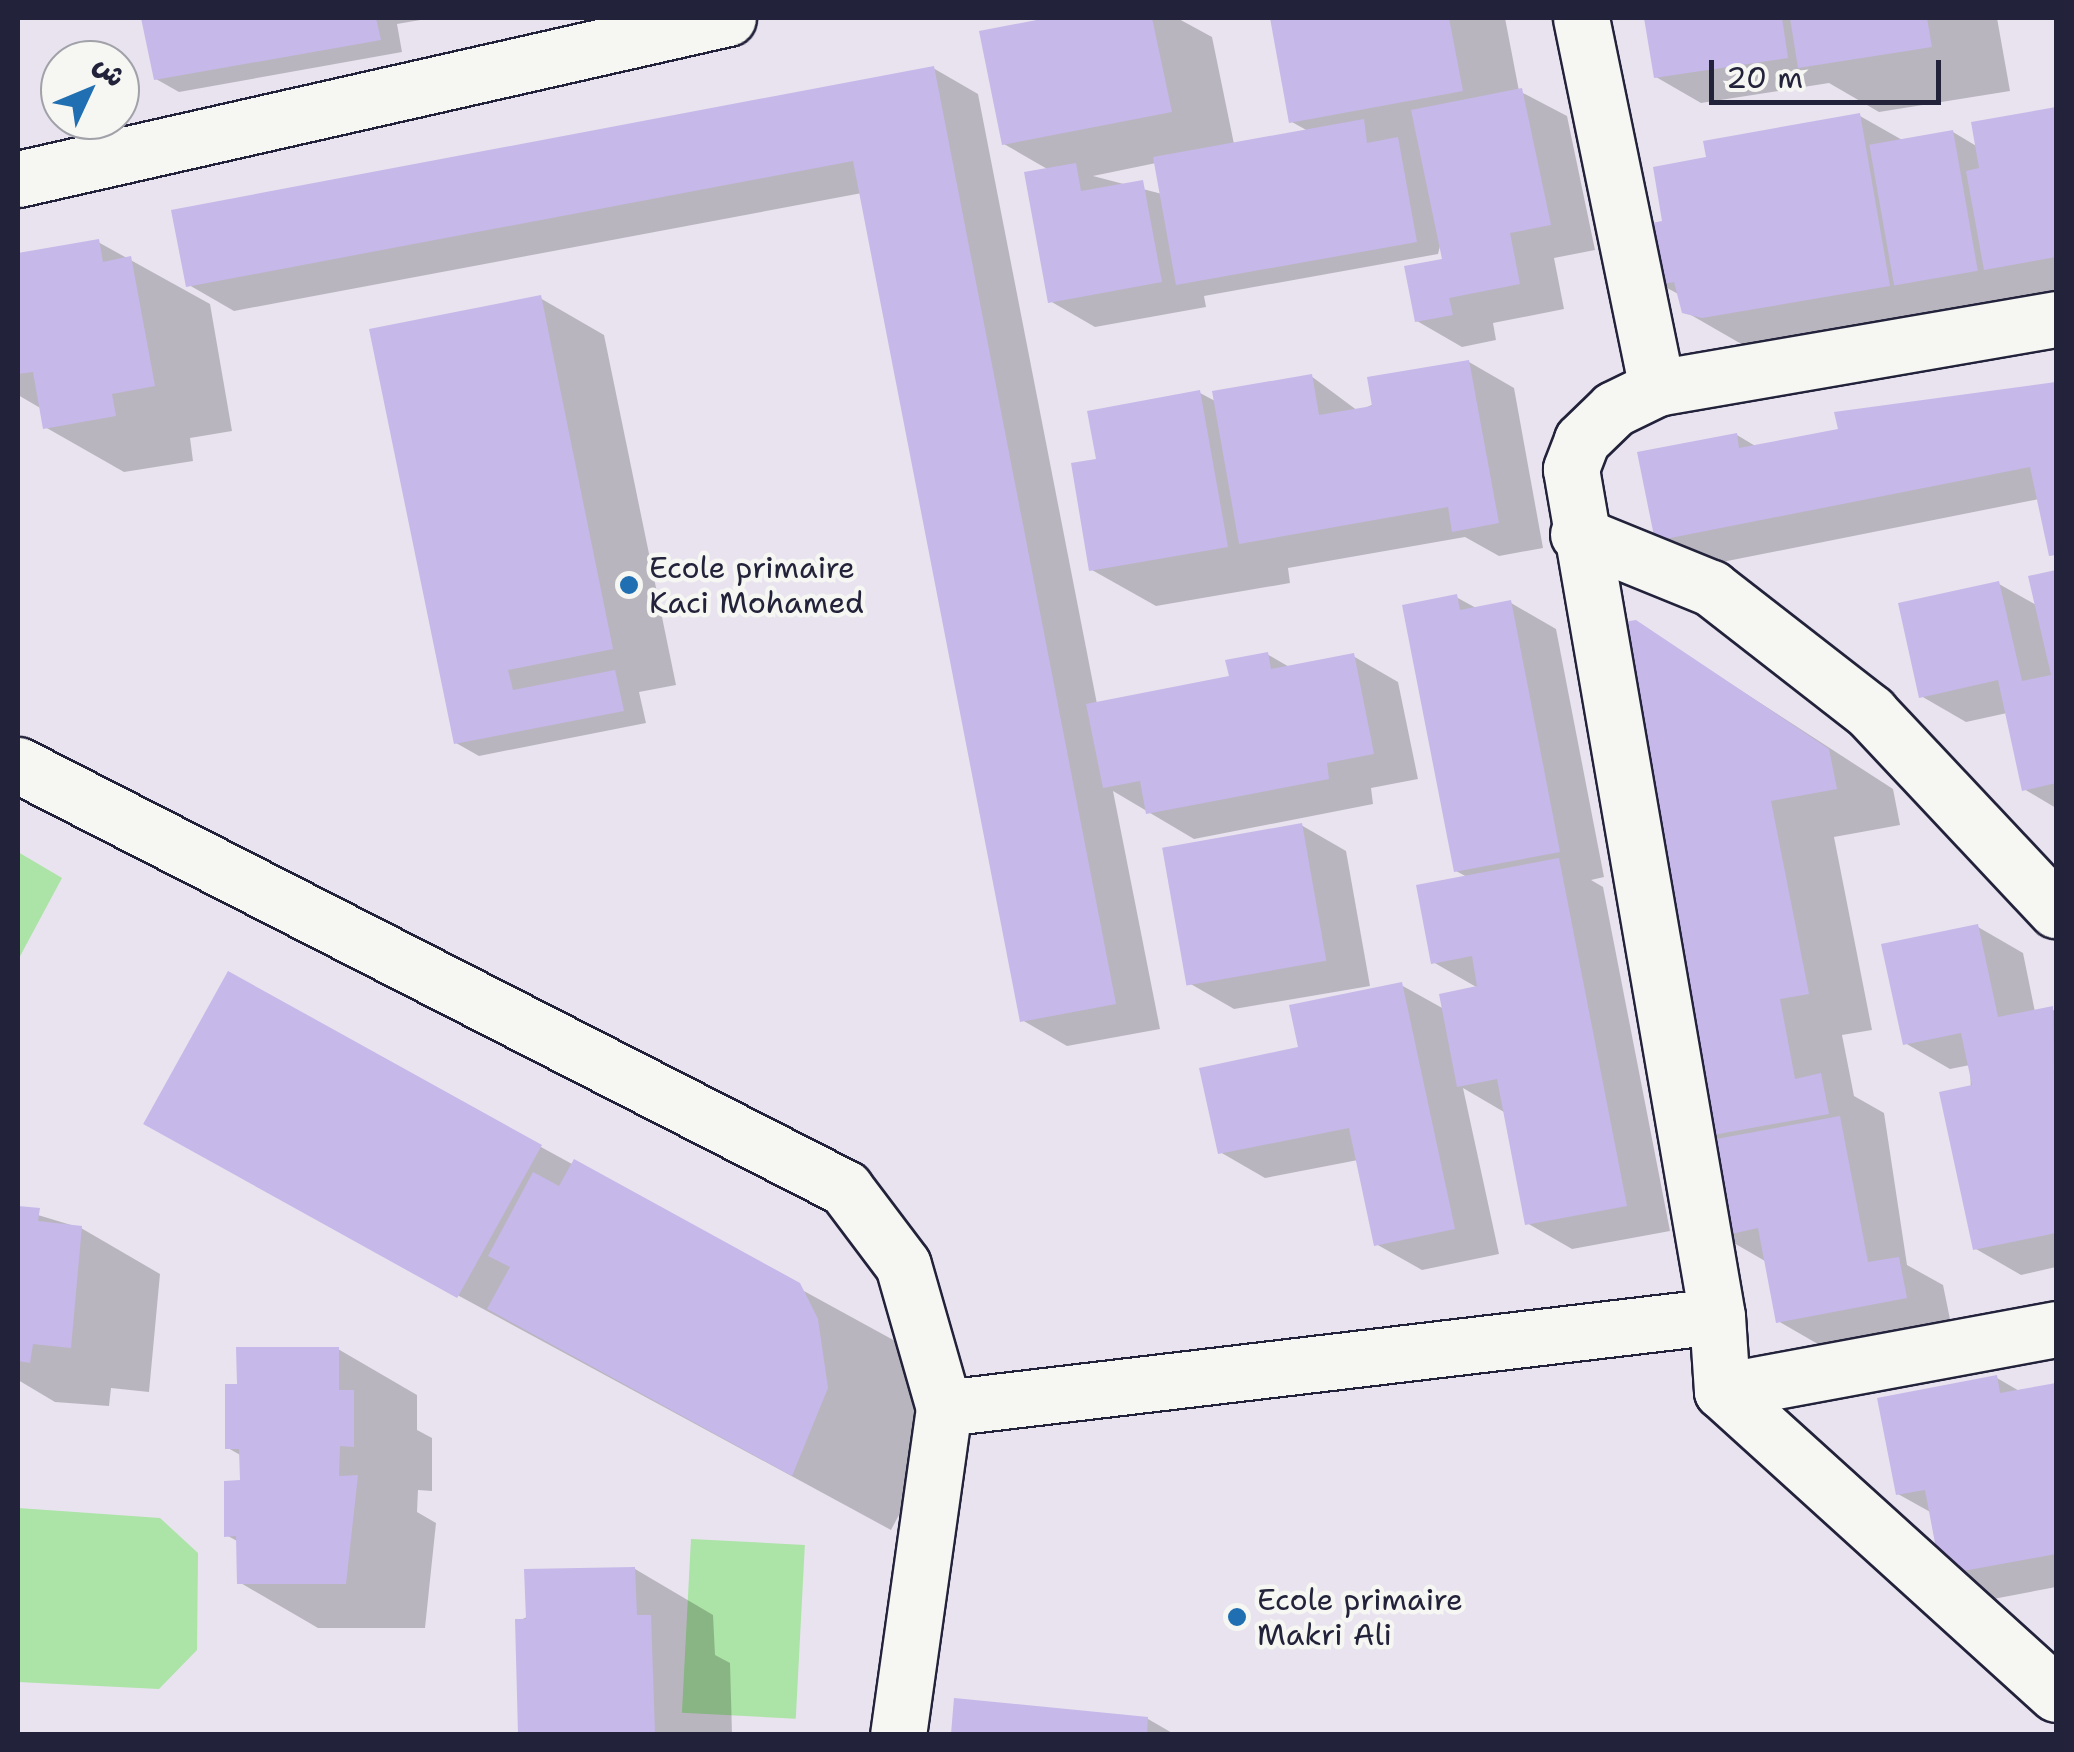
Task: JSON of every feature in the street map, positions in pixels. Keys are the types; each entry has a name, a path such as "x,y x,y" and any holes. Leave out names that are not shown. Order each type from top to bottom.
{"street":[{"path":"18,179 728,18"},
{"path":"1581,18 1656,388"},
{"path":"2056,319 1656,388 1582,440 1570,468 1578,534 1717,1316 1722,1392 2056,1694"},
{"path":"1578,534 1712,588 1870,712 2056,910"},
{"path":"18,764 845,1188 902,1265 944,1408 898,1734"},
{"path":"944,1408 1717,1316"},
{"path":"1722,1392 2056,1330"}],"green space":[{"path":"18,852 62,878 18,960"},
{"path":"18,1508 160,1518 198,1553 197,1650 159,1689 18,1682"},
{"path":"691,1539 805,1545 796,1719 682,1713"}],"building":[{"path":"141,18 376,18 381,40 154,80"},
{"path":"1047,18 1152,18 1172,112 1002,145 979,31"},
{"path":"1270,18 1449,18 1463,91 1289,123"},
{"path":"1644,18 1782,18 1788,58 1654,78"},
{"path":"1790,18 1927,18 1932,47 1798,68"},
{"path":"934,66 1116,1004 1020,1022 853,161 186,287 171,210"},
{"path":"1522,88 1551,225 1510,233 1520,284 1449,298 1453,315 1415,322 1404,266 1442,259 1411,110"},
{"path":"2056,107 2056,257 1984,270 1966,171 1979,168 1971,122"},
{"path":"1860,113 1890,286 1702,318 1682,313 1674,282 1658,285 1647,224 1662,221 1653,167 1706,157 1703,141"},
{"path":"1364,119 1367,143 1398,137 1417,242 1176,285 1153,157"},
{"path":"1953,130 1978,271 1894,286 1869,145"},
{"path":"1076,163 1081,191 1143,180 1162,282 1048,303 1024,172"},
{"path":"99,239 103,262 131,256 155,386 112,394 116,416 43,429 33,372 18,374 18,253"},
{"path":"541,295 613,649 508,670 513,690 615,670 624,711 454,744 369,329"},
{"path":"1469,360 1499,523 1452,532 1448,507 1239,544 1212,391 1312,374 1319,415 1372,406 1367,377"},
{"path":"2056,382 2056,555 2049,556 2030,467 1655,541 1637,452 1737,433 1739,448 1838,429 1834,412"},
{"path":"1200,390 1228,547 1089,571 1071,463 1096,459 1087,411"},
{"path":"2056,570 2056,783 2022,791 1998,680 1919,698 1898,603 1999,581 2022,681 2051,675 2028,576"},
{"path":"1457,594 1460,610 1511,600 1560,852 1454,872 1402,605"},
{"path":"1636,620 1829,749 1837,789 1771,801 1809,994 1780,999 1795,1079 1821,1073 1829,1114 1702,1137 1605,625"},
{"path":"1268,652 1271,669 1354,653 1374,754 1327,763 1329,779 1146,814 1140,781 1103,788 1086,704 1229,676 1225,660"},
{"path":"1302,823 1326,961 1186,986 1162,848"},
{"path":"1559,858 1627,1206 1525,1225 1497,1079 1457,1087 1439,994 1477,986 1472,956 1431,964 1416,885"},
{"path":"1978,924 1998,1017 2053,1006 2056,1233 1973,1250 1939,1092 1972,1085 1961,1033 1903,1045 1881,944"},
{"path":"228,971 542,1145 457,1298 143,1124"},
{"path":"1402,982 1455,1229 1374,1246 1349,1128 1218,1154 1199,1068 1298,1047 1289,1005"},
{"path":"1840,1116 1868,1262 1899,1257 1907,1298 1776,1323 1758,1228 1718,1237 1700,1142"},
{"path":"574,1159 800,1283 818,1319 828,1388 792,1476 487,1309 510,1267 488,1256 533,1172 559,1186"},
{"path":"18,1206 40,1208 38,1221 82,1226 71,1348 33,1344 30,1363 18,1361"},
{"path":"236,1347 339,1347 339,1390 354,1390 354,1447 340,1446 339,1476 358,1475 346,1584 237,1584 236,1536 224,1537 224,1481 240,1480 239,1449 225,1449 225,1384 237,1384"},
{"path":"1997,1375 2000,1393 2056,1383 2056,1554 1941,1575 1925,1490 1896,1495 1877,1398"},
{"path":"635,1567 637,1615 651,1615 655,1734 518,1734 515,1619 526,1619 524,1569"},
{"path":"954,1698 1148,1717 1147,1734 951,1734"}],"place":[{"name":"Ecole primaire Kaci Mohamed","path":"629,585"},
{"name":"Ecole primaire Makri Ali","path":"1237,1617"}]}
